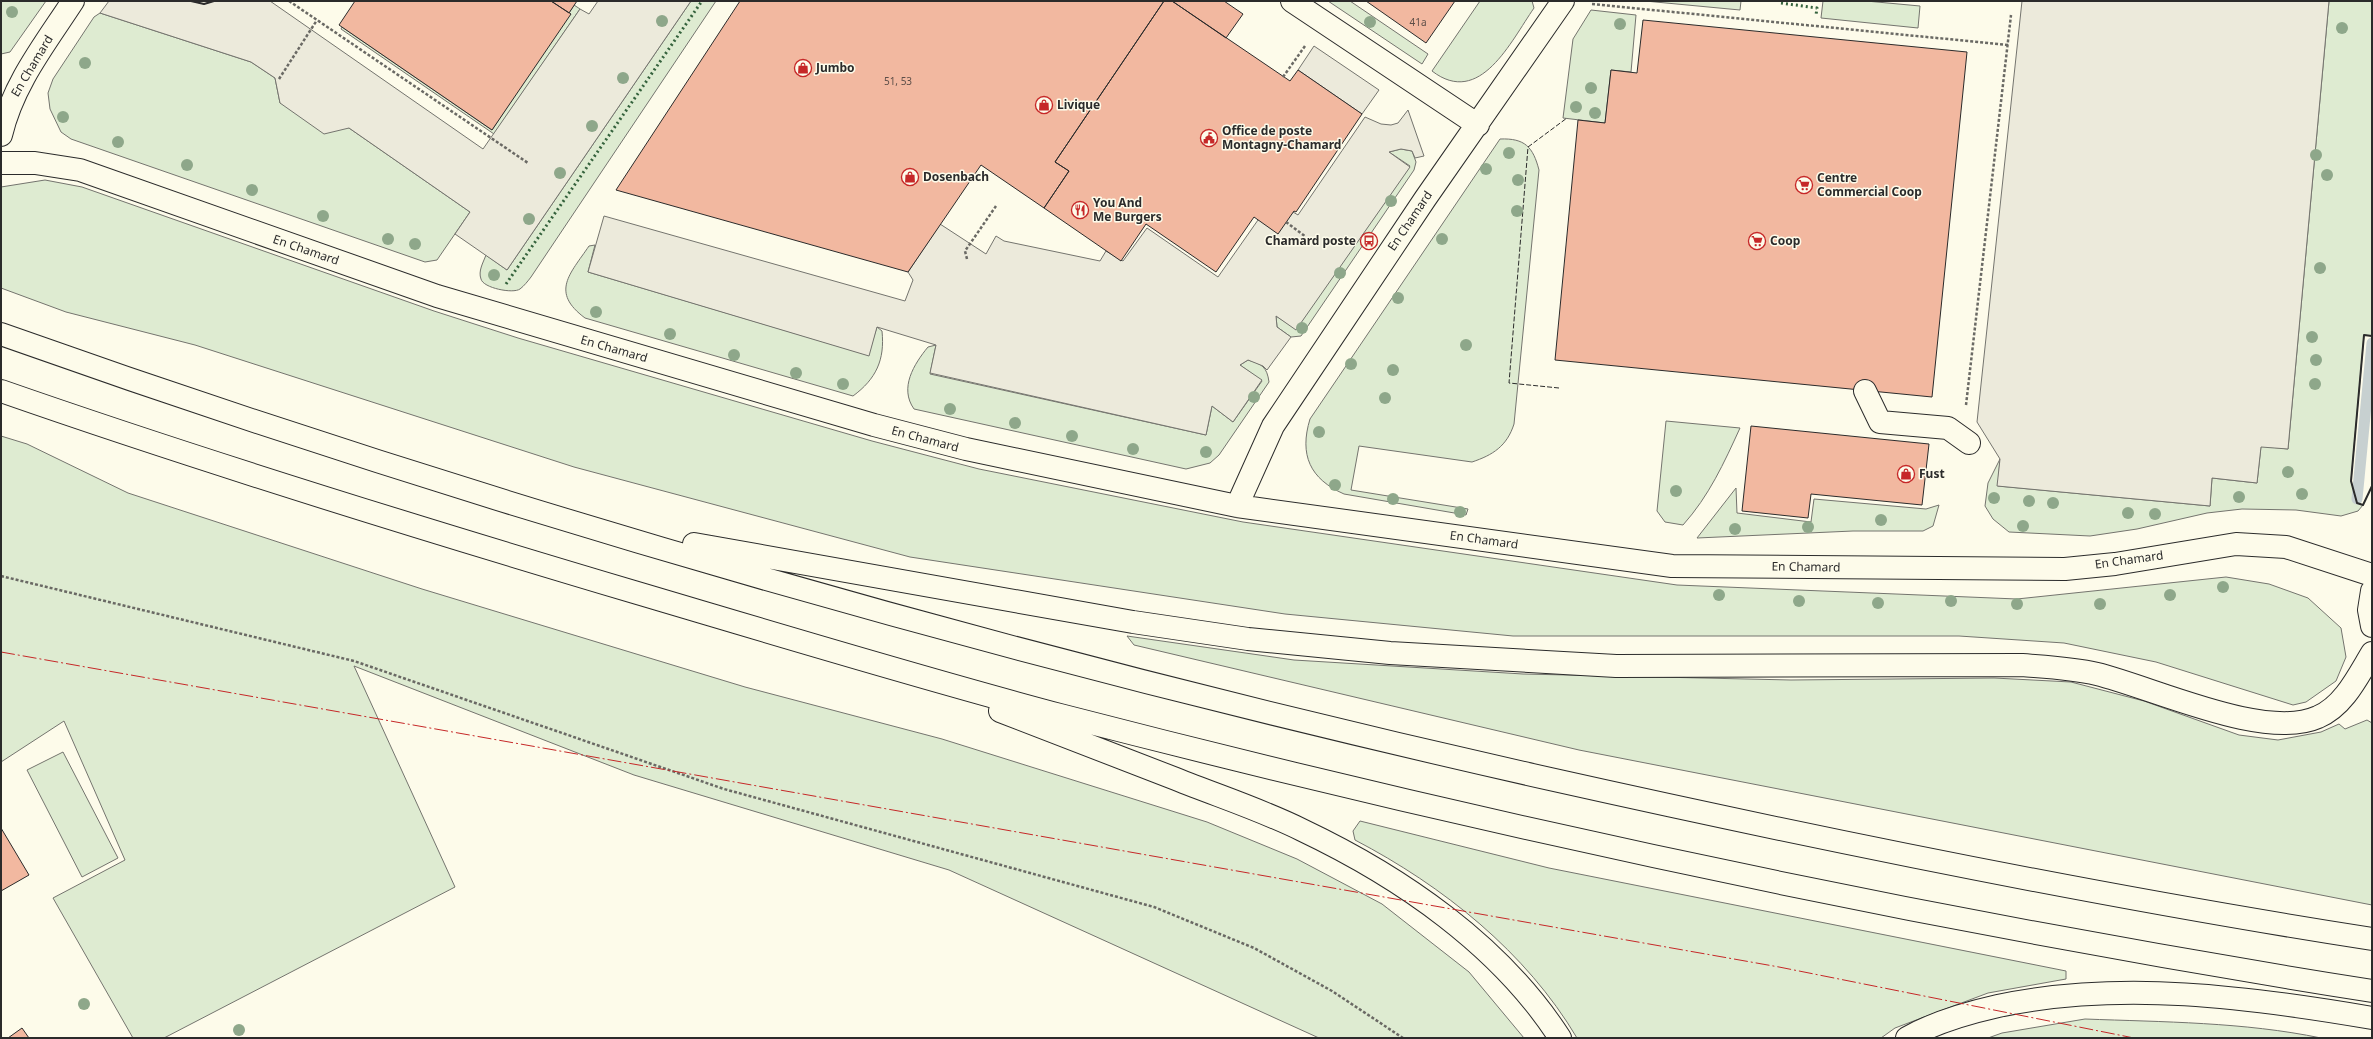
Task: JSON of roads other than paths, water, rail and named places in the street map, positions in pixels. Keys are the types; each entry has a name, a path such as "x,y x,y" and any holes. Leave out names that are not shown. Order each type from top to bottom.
{"main road":[{"name":"En Chamard","path":"1,135 6,114 19,85 73,1"},
{"path":"1292,1 1478,125"},
{"name":"En Chamard","path":"1237,506 1273,426 1425,199 1563,1"},
{"name":"En Chamard","path":"1,163 35,164 80,170 442,288 889,429 966,449 1237,506 1672,566 2065,569 2115,564 2236,544 2256,544 2286,547 2372,575"},
{"path":"1,334 232,415 452,485 588,526 896,616 1354,734 1752,824 2027,878 2307,929 2372,939"},
{"path":"1865,391 1880,422 1948,428 1969,443"},
{"path":"9,393 436,533 888,667 1059,714 1531,829 1902,907 2094,944 2372,991"},
{"path":"588,526 1133,622 1248,639 1390,653 1616,666 2022,665 2065,668 2096,674 2237,717 2267,723 2298,723 2325,714 2350,688 2372,653"},
{"path":"2372,591 2369,610 2372,626"},
{"path":"888,667 1302,830 1395,880 1446,917 1490,955 1517,983 1549,1021 1560,1038"},
{"path":"1907,1038 1946,1020 1981,1010 2064,996 2109,993 2159,994 2297,1006 2372,1018"}],"waterway":[{"path":"2357,499 2372,343"}],"place":[{"name":"Jumbo","path":"803,68"},
{"name":"Livique","path":"1044,105"},
{"name":"Office de poste Montagny-Chamard","path":"1209,138"},
{"name":"Dosenbach","path":"910,177"},
{"name":"Centre Commercial Coop","path":"1804,185"},
{"name":"You And Me Burgers","path":"1080,210"},
{"name":"Chamard poste","path":"1369,241"},
{"name":"Coop","path":"1757,241"},
{"name":"Fust","path":"1906,474"}]}
